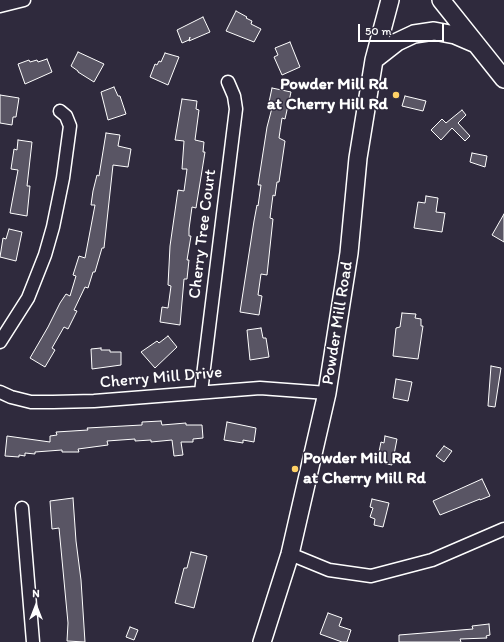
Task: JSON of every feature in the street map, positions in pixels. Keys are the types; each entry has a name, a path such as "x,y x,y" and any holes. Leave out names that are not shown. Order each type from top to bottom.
{"main road":[{"name":"Powder Mill Road","path":"262,642 290,554 327,393 338,332 349,253 358,158 374,60 390,0"},
{"path":"442,0 504,79"},
{"path":"374,60 397,42 414,34 434,31 455,35 476,44"}],"street":[{"path":"0,6 24,0"},
{"name":"Cherry Tree Court","path":"201,392 236,109 234,96 228,82"},
{"path":"0,342 28,298 45,255 53,228 63,178 70,126 66,116 60,111"},
{"name":"Cherry Mill Drive","path":"0,392 11,397 31,402 94,401 260,388 327,393"},
{"path":"22,508 33,642"},
{"path":"290,554 329,570 371,576 432,560 504,529"}],"building":[{"path":"236,11 252,21 251,24 261,29 254,42 226,31"},
{"path":"203,17 210,32 189,41 190,37 189,40 182,43 177,30"},
{"path":"290,42 300,67 282,75 274,57 278,55 275,48"},
{"path":"78,52 104,64 94,82 71,66"},
{"path":"165,53 179,57 168,85 150,77 155,64 157,65 159,61 161,62"},
{"path":"47,59 52,72 25,84 18,64 29,60 30,62 37,60 38,62"},
{"path":"114,87 118,96 120,96 126,114 108,120 101,92"},
{"path":"272,88 291,92 285,119 282,118 279,138 285,141 279,182 277,182 275,196 273,195 270,218 273,219 267,275 261,274 258,295 262,296 259,315 240,312 254,221 257,205 258,206 261,185 258,185 267,127 272,108 268,107"},
{"path":"0,95 19,98 16,117 13,117 12,125 0,123"},
{"path":"405,96 426,101 423,111 402,106"},
{"path":"182,99 197,101 196,109 199,110 195,140 204,142 203,152 205,152 196,208 192,207 189,229 189,236 191,236 187,260 189,260 187,279 184,279 180,325 160,322 162,307 168,308 171,286 168,285 170,246 178,190 184,191 187,169 182,169 184,141 175,140"},
{"path":"462,110 466,115 458,123 470,136 465,141 452,128 441,140 431,130 442,119 446,123"},
{"path":"106,133 120,135 118,146 131,149 128,167 113,165 104,248 102,248 95,272 93,272 88,288 85,287 74,310 77,311 68,329 64,327 52,348 55,350 45,367 30,358 60,303 66,294 70,296 76,276 73,275 79,256 85,258 95,205 91,205 93,191 97,175 99,176"},
{"path":"18,140 32,142 27,186 30,186 27,216 10,213 18,170 11,169 14,149 17,150"},
{"path":"472,153 487,156 485,167 470,162"},
{"path":"426,196 438,198 436,212 445,213 442,232 414,228 418,202 425,203"},
{"path":"504,214 504,242 492,235"},
{"path":"9,229 22,232 16,261 0,257 3,238 6,239"},
{"path":"402,313 416,314 415,318 421,319 421,326 423,326 418,359 393,356 396,328 400,327"},
{"path":"261,328 263,338 266,338 269,357 250,360 247,330"},
{"path":"168,336 177,347 155,368 141,352 157,341 159,343"},
{"path":"101,348 101,350 110,350 110,352 121,352 121,365 92,369 91,349"},
{"path":"491,366 501,368 495,407 488,406"},
{"path":"396,379 412,382 408,401 393,398"},
{"path":"161,421 162,425 186,423 186,425 202,425 203,438 193,439 193,442 181,442 183,455 174,456 172,440 151,442 151,440 135,441 135,439 107,441 108,445 78,449 79,452 62,452 62,450 35,452 35,454 25,453 25,456 19,455 19,457 5,456 7,436 50,442 50,436 57,435 56,432 88,430 87,428 142,425 142,422"},
{"path":"227,422 256,428 254,442 243,440 243,443 224,440"},
{"path":"385,436 397,439 392,465 377,462 381,442 384,443"},
{"path":"444,446 452,451 444,462 436,456"},
{"path":"482,479 490,496 440,515 433,501"},
{"path":"73,498 85,642 67,641 68,623 59,528 52,529 50,501"},
{"path":"372,499 389,503 383,527 374,525 375,519 370,517 373,508 370,507"},
{"path":"191,552 207,556 194,608 175,603 184,568 187,568"},
{"path":"328,613 342,618 339,626 351,630 347,642 342,642 320,634"},
{"path":"489,624 490,635 486,636 487,638 460,639 461,642 399,642 399,635 473,629 472,626"},
{"path":"130,627 138,630 134,640 126,637"}],"place":[{"name":"Powder Mill Rd at Cherry Hill Rd","path":"396,95"},
{"name":"Powder Mill Rd at Cherry Mill Rd","path":"295,469"}]}
